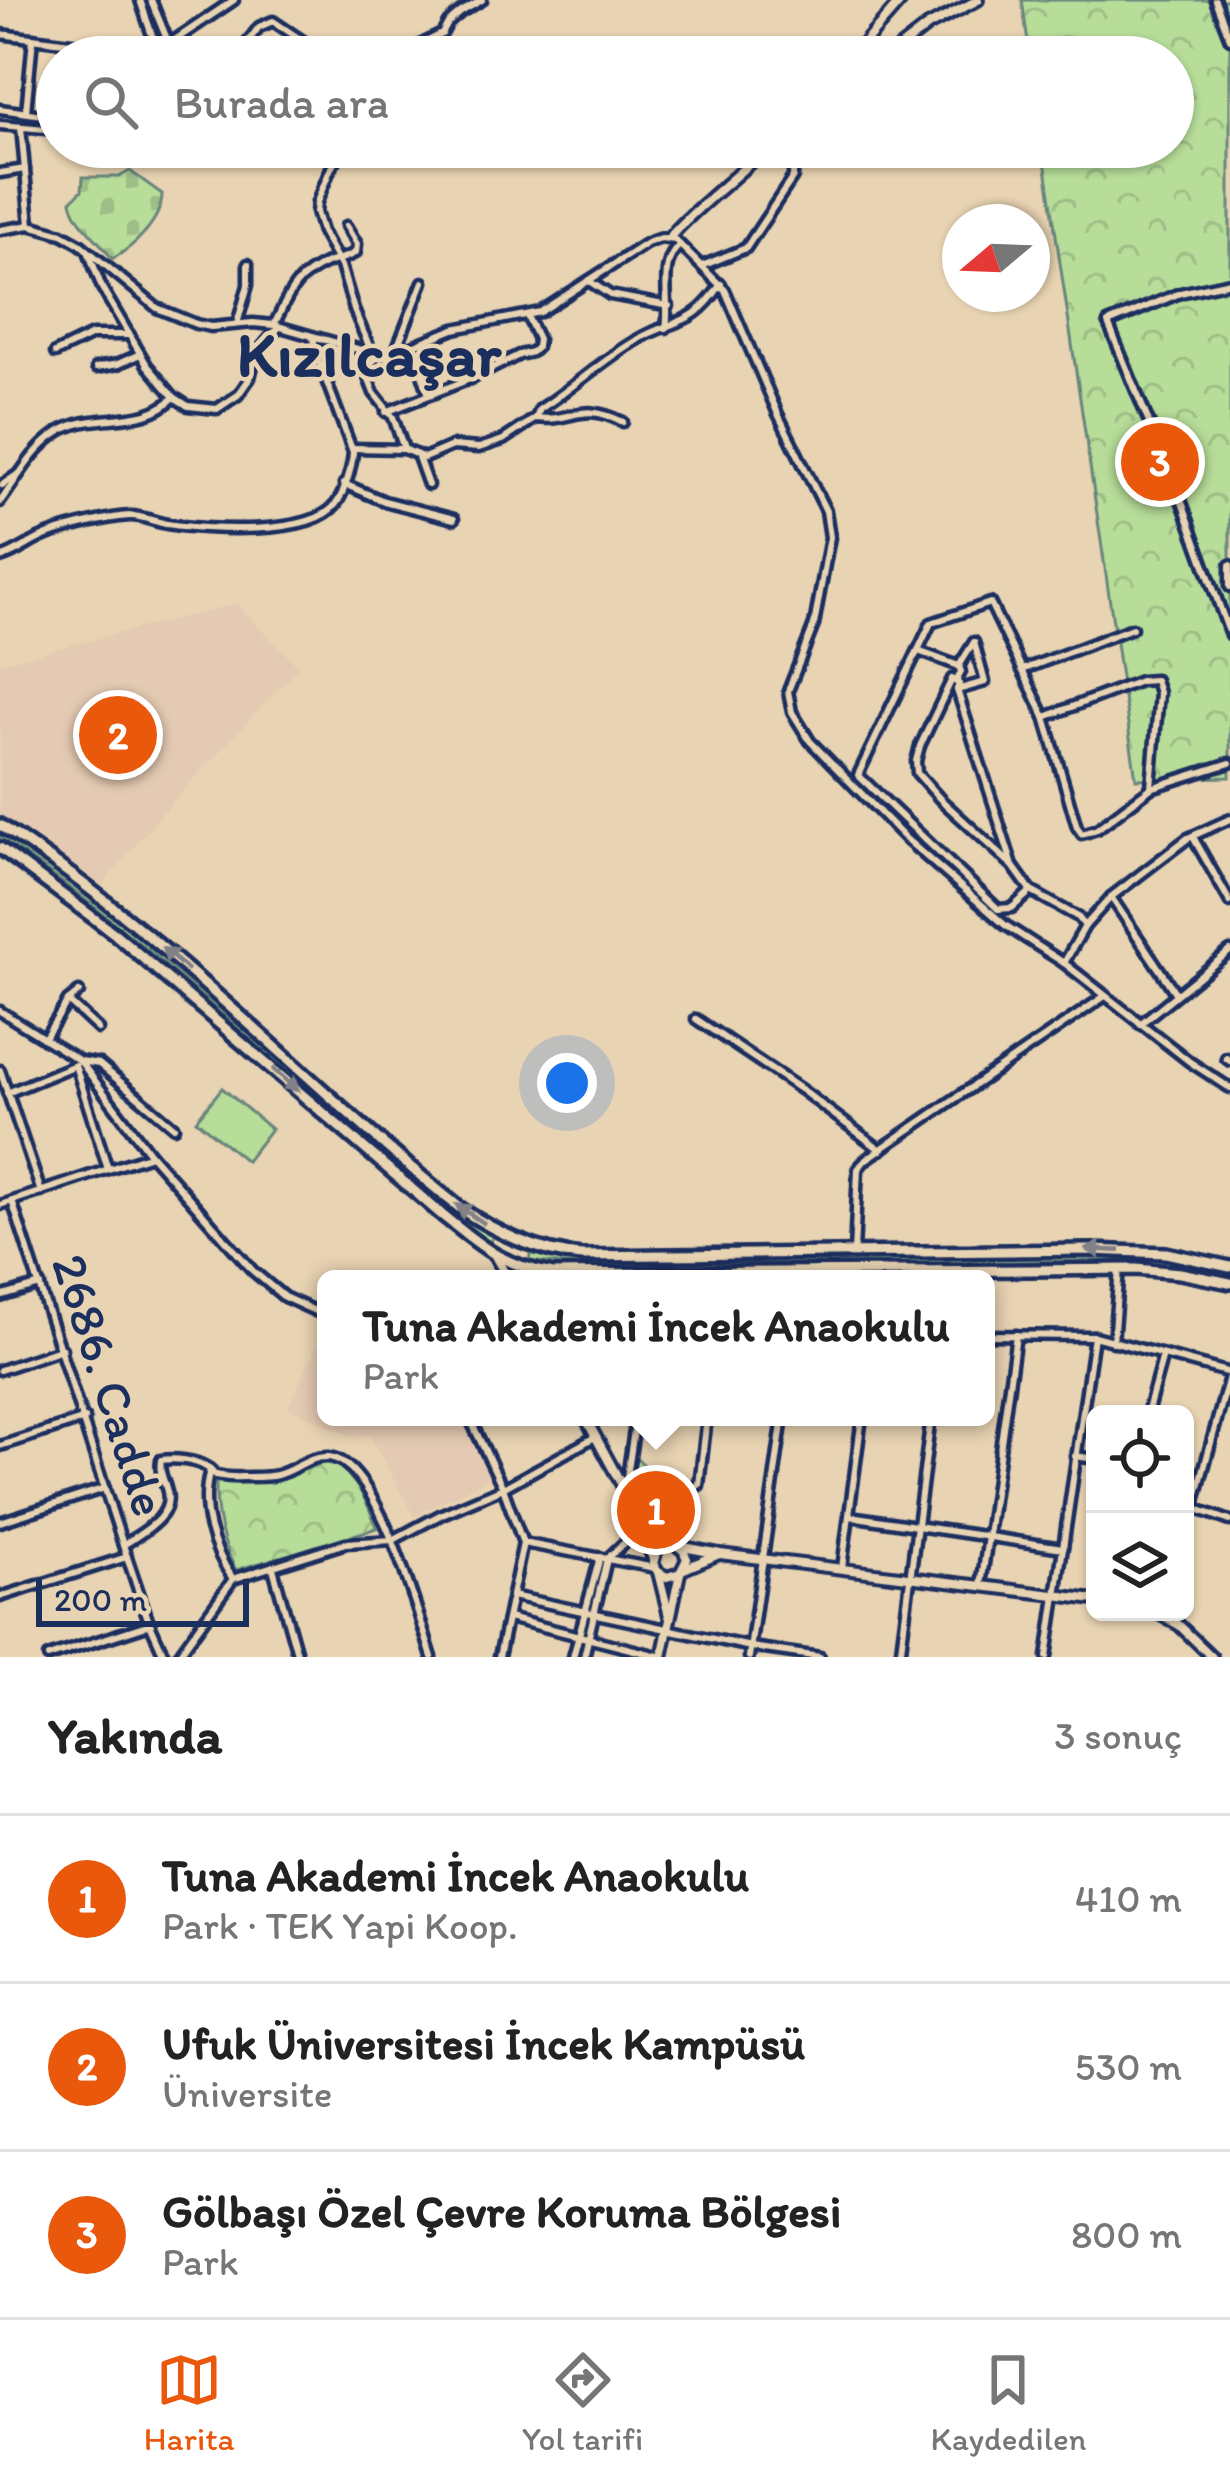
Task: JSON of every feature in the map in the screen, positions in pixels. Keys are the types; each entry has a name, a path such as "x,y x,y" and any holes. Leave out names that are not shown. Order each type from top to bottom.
{"main road":[{"path":"0,825 135,925 441,1193 472,1216 521,1240 582,1256 1092,1250 1166,1253 1226,1264"},
{"path":"0,848 115,934 442,1215 517,1270"},
{"path":"495,1256 496,1244 506,1234"},
{"path":"521,1240 522,1270"},
{"path":"995,1271 1119,1269 1180,1273 1230,1283"}],"street":[{"path":"140,0 152,36"},
{"path":"151,0 165,36"},
{"path":"186,36 234,0"},
{"path":"438,36 460,12 482,0"},
{"path":"870,36 902,0"},
{"path":"915,36 978,0"},
{"path":"1215,0 1230,39"},
{"path":"249,36 273,21 296,36"},
{"path":"0,34 34,38 26,112"},
{"path":"0,109 36,114"},
{"path":"0,125 36,128"},
{"path":"21,127 30,225"},
{"path":"333,168 316,212 376,355"},
{"path":"0,230 30,225 62,234 177,318 211,327 277,326 376,355 394,355 454,329 527,316 566,298 647,243 669,238 746,168"},
{"path":"702,266 746,248 793,177 793,168"},
{"path":"0,173 25,169"},
{"path":"88,251 102,288 160,383 198,410 217,410 246,387 256,354 277,326 293,286 322,265 353,255 357,248 346,226"},
{"path":"669,238 721,284 826,512 830,537 814,625 788,691 799,725 905,839 1005,925 1064,963 1230,1088"},
{"path":"666,328 666,267 669,254 680,244"},
{"path":"236,325 248,285 248,264"},
{"path":"589,281 610,295 669,306"},
{"path":"394,355 423,282"},
{"path":"1230,283 1180,293 1108,323 1230,635"},
{"path":"352,448 404,449 429,457 452,446 485,447 503,440 603,363 646,335 696,314 721,284"},
{"path":"386,412 532,352 538,339 527,316"},
{"path":"55,353 92,335 130,335"},
{"path":"0,558 47,535 130,516 223,530 262,529 309,520 338,502 352,448 314,338"},
{"path":"413,346 429,395"},
{"path":"97,368 140,354"},
{"path":"376,355 367,375 393,417 404,449"},
{"path":"0,502 54,435 97,418 139,416 174,397"},
{"path":"536,418 601,411 623,422"},
{"path":"418,457 428,485"},
{"path":"2,485 25,469"},
{"path":"344,484 383,501 454,519"},
{"path":"1230,565 1230,587"},
{"path":"1031,891 1012,908 998,909 858,775 931,623 990,603 1046,717 1082,834 1096,829 1151,788 1230,764"},
{"path":"1022,670 1132,628"},
{"path":"957,690 985,682 974,642 959,666"},
{"path":"918,651 959,666"},
{"path":"959,666 957,690 1013,866"},
{"path":"957,680 952,680 920,746 916,769 941,800 1013,866 1031,891 1078,917 1085,926"},
{"path":"1046,717 1140,681 1155,680 1159,692 1151,788"},
{"path":"1064,963 1085,926 1111,898 1193,836 1230,819"},
{"path":"1193,836 1230,902"},
{"path":"1111,898 1176,994"},
{"path":"1140,1024 1230,950"},
{"path":"44,1039 79,992"},
{"path":"854,1252 858,1169 865,1160 1105,996"},
{"path":"68,1001 98,1029"},
{"path":"0,1012 80,1061 151,1155 253,1271 284,1297 317,1312"},
{"path":"696,1019 880,1150"},
{"path":"80,1061 100,1064 174,1127"},
{"path":"7,1093 75,1065 108,1169"},
{"path":"0,1070 41,1192"},
{"path":"0,1205 151,1155"},
{"name":"2686. Cadde","path":"12,1201 127,1557 166,1657"},
{"path":"495,1256 503,1270"},
{"path":"1113,1342 1119,1269"},
{"path":"0,1298 40,1285"},
{"path":"995,1335 1094,1336 1230,1373 1197,1491 1197,1509 1230,1521"},
{"path":"982,1586 1016,1335"},
{"path":"1046,1657 1094,1336"},
{"path":"0,1370 62,1349"},
{"path":"1149,1405 1163,1355"},
{"path":"0,1446 85,1419"},
{"path":"473,1426 523,1543 499,1657"},
{"path":"508,1618 662,1657 687,1559 631,1502 590,1426"},
{"path":"624,1492 635,1426"},
{"path":"663,1535 672,1503 680,1493 699,1485 706,1426"},
{"path":"749,1657 782,1426"},
{"path":"842,1568 861,1426"},
{"path":"900,1657 930,1426"},
{"path":"177,1657 233,1579 346,1543 393,1540 596,1437"},
{"path":"1076,1456 1086,1458"},
{"path":"124,1545 152,1526 167,1508 161,1460 187,1461 224,1477 275,1476 311,1459 337,1459 365,1484 393,1540 432,1657"},
{"path":"210,1471 208,1524 233,1579"},
{"path":"0,1522 106,1488"},
{"path":"631,1502 656,1566 669,1617"},
{"path":"850,1516 1063,1548"},
{"path":"584,1657 584,1637 606,1556 640,1528"},
{"path":"523,1543 656,1566 671,1577 720,1554"},
{"path":"656,1566 660,1546 677,1545 1086,1599"},
{"path":"0,1598 127,1557"},
{"path":"274,1568 298,1657"},
{"path":"512,1596 820,1657"},
{"path":"1173,1621 1212,1657"},
{"path":"48,1657 151,1624"},
{"path":"573,1657 584,1637"}],"shaded area":[{"path":"236,604 299,667 172,802 102,885 0,820 0,663"},
{"path":"317,1346 317,1420 288,1407"},
{"path":"329,1426 467,1426 495,1475 414,1516 369,1434 355,1438"}],"green space":[{"path":"1022,0 1230,0 1230,777 1136,779 1046,168 1194,168 1194,36 1027,36"},
{"path":"130,171 162,194 161,204 145,232 112,259 71,201 82,190 83,177 119,177"},
{"path":"0,833 129,929 451,1209 493,1236 489,1245 188,984 0,838"},
{"path":"222,1088 271,1129 246,1161 196,1120"},
{"path":"531,1250 586,1261 1150,1257 1230,1275 1175,1264 1099,1261 575,1266 529,1261"},
{"path":"633,1455 673,1491 661,1531 627,1488"},
{"path":"334,1462 361,1492 377,1528 236,1570 220,1527 216,1482 275,1480 318,1463"}],"place":[{"name":"Gölbaşı Özel Çevre Koruma Bölgesi","path":"1160,462"},
{"name":"Ufuk Üniversitesi İncek Kampüsü","path":"118,735"},
{"name":"Tuna Akademi İncek Anaokulu","path":"656,1510"}],"district":[{"name":"Kızılcaşar","path":"369,354"}]}
